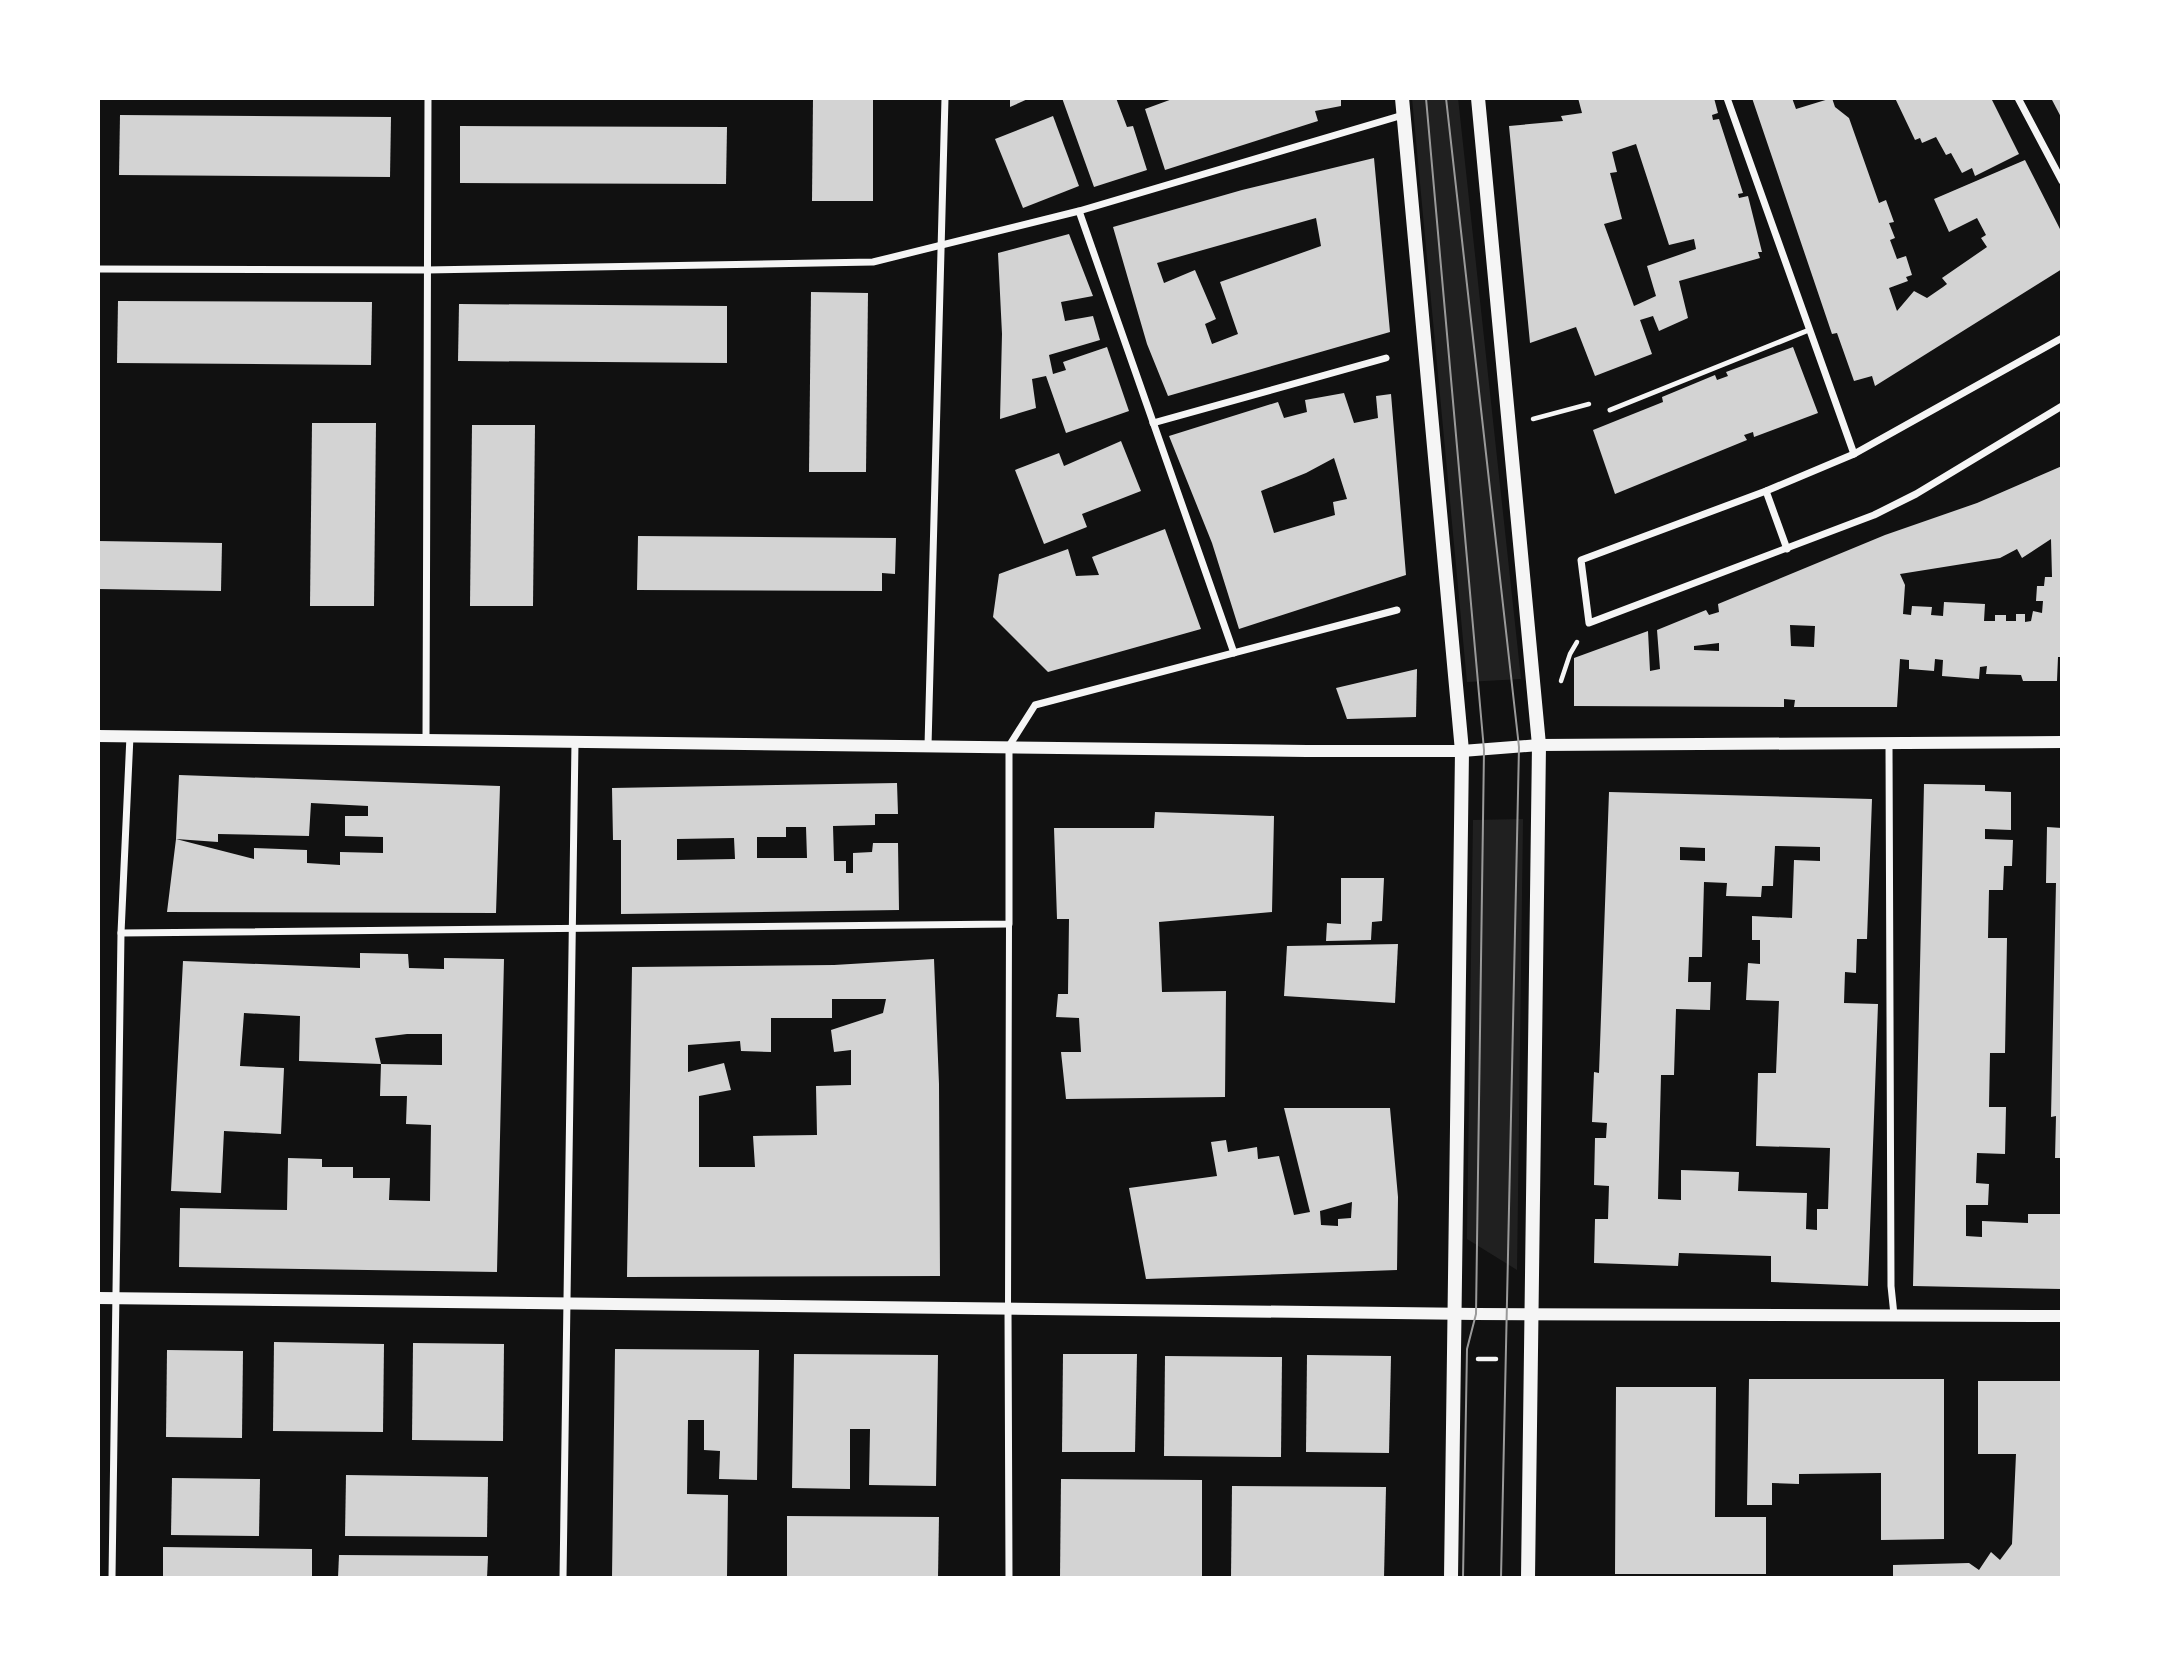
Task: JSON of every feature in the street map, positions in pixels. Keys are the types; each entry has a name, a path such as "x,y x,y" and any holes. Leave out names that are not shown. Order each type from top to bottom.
{"main road":[{"path":"1402,98 1462,751 1451,1578"},
{"path":"1478,98 1539,745 1528,1578"}],"street":[{"path":"426,739 428,98"},
{"path":"928,746 945,98"},
{"path":"1727,98 1854,454"},
{"path":"2018,98 2062,181"},
{"path":"98,269 428,270 873,262 1079,211 1403,115"},
{"path":"1079,211 1234,653"},
{"path":"2062,338 1854,454 1766,491 1580,560 1590,623 1874,515 1916,494 2062,406"},
{"path":"1153,423 1386,358"},
{"path":"1766,491 1787,549"},
{"path":"1009,1578 1009,746 1035,705 1397,610"},
{"path":"98,736 1462,751 1539,745 2062,743"},
{"path":"112,1578 121,933 130,736"},
{"path":"563,1578 575,741"},
{"path":"1889,743 1891,1272 1894,1315"},
{"path":"121,933 1009,924"},
{"path":"98,1298 2062,1316"}],"lane":[{"path":"1609,410 1809,330"}],"path":[{"path":"1509,427 1584,404 1609,410"},
{"path":"1561,691 1560,680 1570,654 1590,623"}],"shaded area":[{"path":"1412,98 1458,98 1521,679 1467,682"},
{"path":"1523,819 1517,1270 1467,1239 1473,820"}],"building":[{"path":"813,98 873,98 873,201 812,201"},
{"path":"1010,98 1030,98 1010,107"},
{"path":"1062,98 1116,98 1127,127 1133,126 1147,170 1094,187"},
{"path":"1175,98 1341,98 1341,106 1315,111 1318,121 1165,170 1145,109"},
{"path":"1578,98 1714,98 1718,113 1712,115 1713,120 1719,119 1743,193 1738,194 1739,198 1748,196 1762,252 1758,252 1760,258 1679,281 1688,318 1659,331 1653,316 1640,320 1652,354 1595,376 1576,327 1530,343 1509,126 1563,121 1561,116 1582,113","holes":["1636,144 1669,245 1694,239 1696,249 1647,266 1656,296 1634,306 1604,224 1622,219 1610,173 1617,172 1612,152"]},
{"path":"1752,98 1792,98 1796,109 1832,98 1835,107 1849,118 1879,203 1886,200 1894,222 1889,223 1895,238 1890,240 1897,259 1906,256 1912,275 1906,277 1908,281 1889,288 1897,311 1914,291 1927,298 1943,287 1947,284 1942,278 1987,247 1981,238 1986,235 1977,218 1949,232 1934,199 2025,160 2062,233 2062,269 1875,386 1872,376 1854,381 1837,333 1832,334"},
{"path":"1895,98 1991,98 2019,154 1975,176 1972,168 1962,173 1951,153 1946,155 1936,137 1922,143 1920,138 1915,140"},
{"path":"2051,98 2062,98 2062,119"},
{"path":"120,115 391,117 390,177 119,175"},
{"path":"1053,116 1079,186 1023,208 995,139"},
{"path":"460,126 727,127 726,184 460,183"},
{"path":"1374,158 1390,332 1168,396 1147,344 1113,227 1242,190","holes":["1316,218 1321,246 1220,282 1238,334 1212,344 1205,324 1216,319 1195,270 1164,283 1157,263"]},
{"path":"1069,234 1093,296 1061,302 1065,321 1093,316 1100,340 1049,355 1053,374 1066,370 1063,362 1107,347 1129,411 1066,433 1046,376 1032,379 1036,408 1000,419 1002,334 998,253"},
{"path":"811,292 868,293 866,472 809,472"},
{"path":"118,301 372,302 371,365 117,363"},
{"path":"459,304 727,306 727,363 458,361"},
{"path":"1793,347 1818,413 1754,437 1753,432 1744,435 1747,440 1615,494 1593,430 1663,402 1662,397 1715,375 1717,380 1728,376 1726,372"},
{"path":"1344,393 1354,423 1378,418 1376,396 1391,394 1406,575 1239,629 1212,543 1169,436 1278,402 1284,418 1307,412 1305,400","holes":["1334,458 1347,499 1333,502 1335,515 1274,533 1261,491 1306,473"]},
{"path":"312,423 376,423 374,606 310,606"},
{"path":"472,425 535,425 533,606 470,606"},
{"path":"1121,441 1141,491 1082,514 1087,527 1044,544 1015,470 1059,453 1064,466"},
{"path":"2062,466 2062,657 2058,657 2057,681 2023,681 2021,675 1986,674 1987,666 1980,667 1979,679 1942,676 1943,660 1935,659 1934,671 1909,669 1909,660 1900,659 1897,707 1794,707 1795,700 1784,699 1784,707 1574,706 1574,658 1648,631 1650,671 1660,669 1657,630 1706,610 1709,615 1719,612 1718,604 1885,535 1977,503","holes":["2051,539 2052,577 2045,577 2044,586 2037,586 2036,601 2043,601 2042,613 2033,611 2031,621 2025,622 2025,614 2016,614 2016,621 2006,621 2006,615 1995,615 1995,621 1984,621 1985,604 1944,602 1943,616 1931,615 1932,607 1912,606 1911,615 1903,614 1905,585 1900,574 2000,558 2017,549 2022,558","1790,625 1815,626 1814,647 1791,646","1719,643 1719,651 1694,650 1694,646"]},
{"path":"1165,529 1201,629 1048,672 993,617 999,574 1068,549 1076,576 1099,575 1092,557"},
{"path":"638,536 896,538 895,574 882,573 882,591 637,590"},
{"path":"98,541 222,543 221,591 98,589"},
{"path":"1417,669 1416,717 1347,719 1336,688"},
{"path":"179,775 500,786 496,913 167,912 176,839","holes":["311,803 368,806 368,816 345,816 345,836 383,837 383,853 340,852 340,865 307,863 307,850 254,848 254,859 176,839 218,842 218,834 309,836"]},
{"path":"897,783 898,814 875,814 875,825 833,826 834,861 846,861 846,873 853,873 853,853 872,852 873,843 898,843 899,910 621,914 621,840 613,840 612,788","holes":["786,827 806,827 807,858 757,858 757,837 786,837","734,838 735,859 677,860 677,839"]},
{"path":"1924,784 1985,785 1985,791 2011,792 2011,830 1985,829 1985,839 2013,840 2012,866 2004,866 2003,890 1989,890 1988,938 2007,938 2005,1053 1990,1053 1989,1107 2006,1107 2005,1154 1977,1153 1976,1183 1989,1184 1988,1205 1966,1205 1966,1236 1982,1237 1982,1221 2028,1223 2028,1214 2062,1214 2062,1289 1913,1286"},
{"path":"1609,792 1872,799 1867,939 1857,939 1856,973 1845,972 1844,1003 1878,1004 1868,1286 1771,1282 1771,1256 1679,1253 1678,1266 1594,1263 1595,1219 1608,1219 1609,1186 1594,1185 1595,1138 1606,1138 1607,1123 1592,1122 1594,1072 1599,1073","holes":["1775,846 1820,847 1820,861 1794,860 1792,918 1752,916 1752,940 1760,940 1760,964 1748,963 1746,1000 1779,1001 1776,1073 1758,1073 1756,1146 1830,1148 1828,1209 1817,1209 1817,1230 1806,1229 1807,1193 1738,1191 1739,1172 1681,1170 1681,1200 1658,1199 1661,1075 1674,1075 1676,1009 1710,1010 1711,982 1688,982 1689,957 1702,957 1704,882 1727,883 1726,896 1761,897 1762,886 1773,886","1680,847 1705,848 1705,861 1680,860"]},
{"path":"1155,812 1274,816 1272,912 1159,922 1162,992 1226,991 1225,1097 1066,1099 1061,1052 1081,1052 1079,1018 1056,1017 1058,994 1068,994 1069,919 1057,919 1054,828 1154,828"},
{"path":"2047,827 2062,828 2062,1158 2055,1158 2056,1116 2051,1117 2056,883 2046,883"},
{"path":"1341,878 1384,878 1382,921 1372,922 1371,940 1326,941 1327,923 1341,924"},
{"path":"1398,944 1395,1003 1284,996 1287,946"},
{"path":"360,953 408,954 409,968 444,969 444,958 504,959 497,1272 179,1267 180,1208 287,1210 288,1158 322,1159 322,1167 353,1167 353,1178 390,1178 389,1200 430,1201 431,1125 406,1124 407,1096 380,1096 381,1064 299,1061 300,1016 244,1013 240,1066 284,1068 281,1134 224,1131 221,1193 171,1191 183,961 360,968","holes":["442,1034 442,1065 381,1064 375,1038"]},
{"path":"934,959 939,1084 940,1276 627,1277 632,967 834,965","holes":["832,999 886,999 883,1013 831,1030 834,1052 851,1050 851,1085 816,1086 817,1135 753,1136 755,1167 699,1167 699,1096 731,1090 724,1063 688,1072 688,1045 740,1041 741,1051 771,1052 771,1018 832,1018"]},
{"path":"1284,1108 1390,1108 1398,1197 1397,1270 1146,1279 1129,1188 1217,1176 1211,1142 1226,1140 1228,1152 1257,1147 1258,1159 1279,1156 1294,1215 1310,1212","holes":["1352,1202 1351,1218 1338,1219 1338,1226 1321,1225 1320,1211"]},
{"path":"274,1342 384,1344 383,1432 273,1431"},
{"path":"413,1343 504,1344 503,1441 412,1440"},
{"path":"615,1349 759,1350 757,1480 719,1479 720,1451 704,1450 704,1420 688,1420 687,1494 728,1495 727,1578 612,1578"},
{"path":"167,1350 243,1351 242,1438 166,1437"},
{"path":"794,1354 938,1355 936,1486 869,1485 870,1429 850,1429 850,1489 792,1488"},
{"path":"1063,1354 1137,1354 1135,1452 1062,1452"},
{"path":"1307,1355 1391,1356 1389,1453 1306,1452"},
{"path":"1165,1356 1282,1357 1281,1457 1164,1456"},
{"path":"1749,1379 1944,1379 1944,1539 1881,1540 1881,1473 1799,1474 1799,1484 1772,1483 1772,1505 1747,1505"},
{"path":"1978,1381 2062,1381 2062,1578 1893,1578 1893,1565 1969,1563 1979,1570 1991,1552 2000,1560 2012,1544 2016,1454 1978,1454"},
{"path":"1616,1387 1716,1387 1715,1517 1766,1517 1766,1574 1615,1574"},
{"path":"346,1475 488,1477 487,1537 345,1536"},
{"path":"172,1478 260,1479 259,1536 171,1535"},
{"path":"1061,1479 1202,1480 1202,1578 1060,1578"},
{"path":"1232,1486 1386,1487 1384,1578 1231,1578"},
{"path":"787,1516 939,1517 938,1578 787,1578"},
{"path":"163,1547 312,1549 312,1578 163,1578"},
{"path":"339,1555 488,1556 487,1578 338,1578"}],"tram line":[{"path":"1426,98 1484,750 1476,1314 1467,1349 1463,1578"},
{"path":"1446,98 1519,747 1501,1578"}]}
